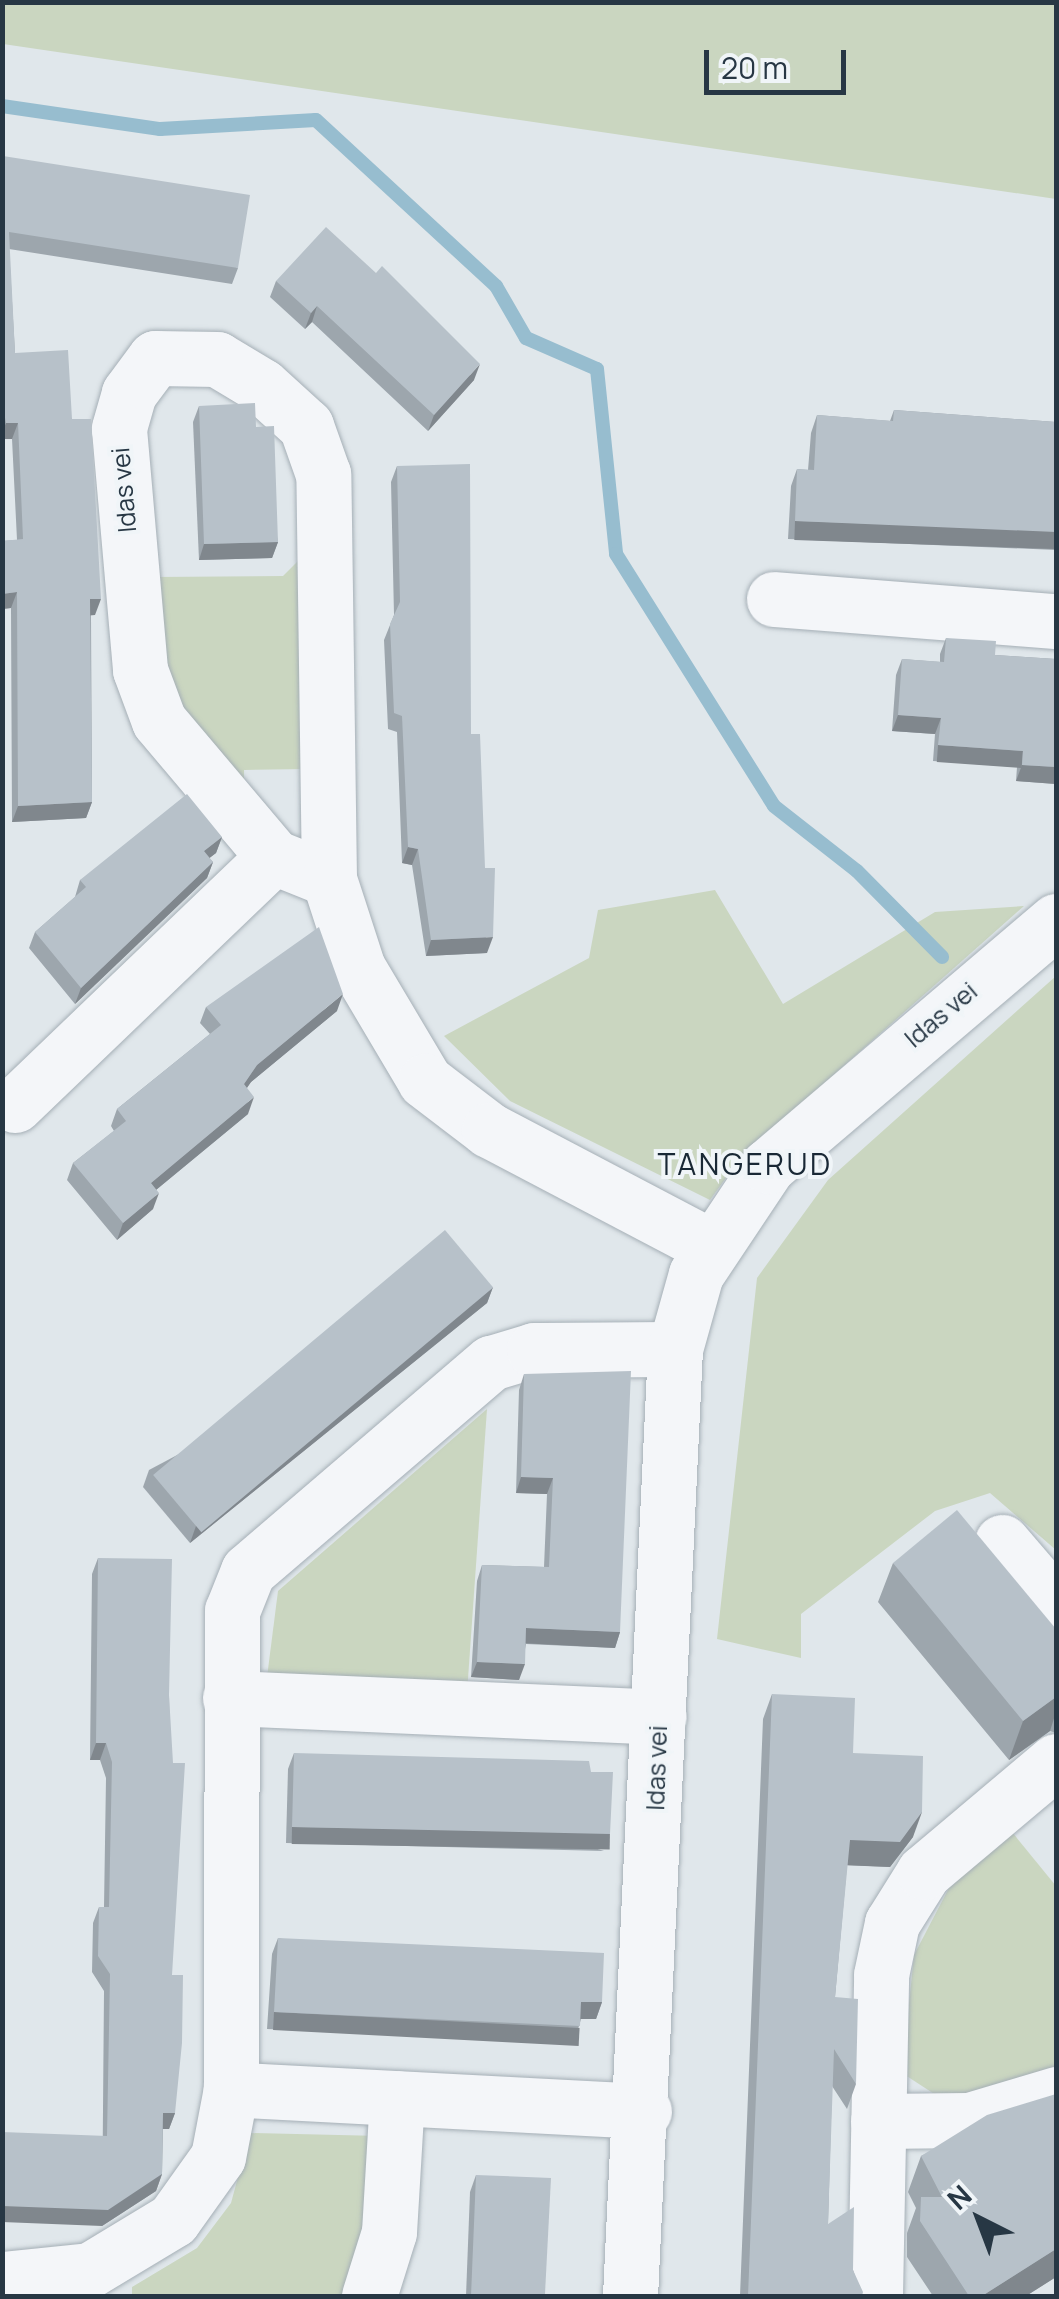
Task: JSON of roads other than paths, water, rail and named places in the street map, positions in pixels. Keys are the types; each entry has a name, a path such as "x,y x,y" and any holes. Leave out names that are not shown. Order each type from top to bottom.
{"street":[{"name":"Idas vei","path":"329,878 274,857 159,720 140,670 119,429 154,358 217,359 262,386 306,426 323,474 329,878 358,968 425,1081 490,1130 708,1245"},
{"path":"774,598 1056,620"},
{"path":"16,1105 274,857"},
{"name":"Idas vei","path":"630,2296 644,2111 676,1350 708,1245 768,1166 1056,921"},
{"path":"2,2278 90,2270 173,2220 218,2157 231,2089 232,1612 248,1571 491,1363 534,1350 676,1350"},
{"path":"1002,1542 1056,1605"},
{"path":"230,1698 659,1716"},
{"path":"875,2296 881,1974 892,1923 924,1872 1056,1761"},
{"path":"231,2089 644,2111"},
{"path":"878,2121 969,2120 1056,2094"},
{"path":"369,2296 389,2232 397,2098"}],"waterway":[{"path":"2,106 160,129 316,120 496,286 526,338 597,369 616,554 774,806 857,871 942,957"}],"district":[{"name":"TANGERUD","path":"745,1164"}]}
